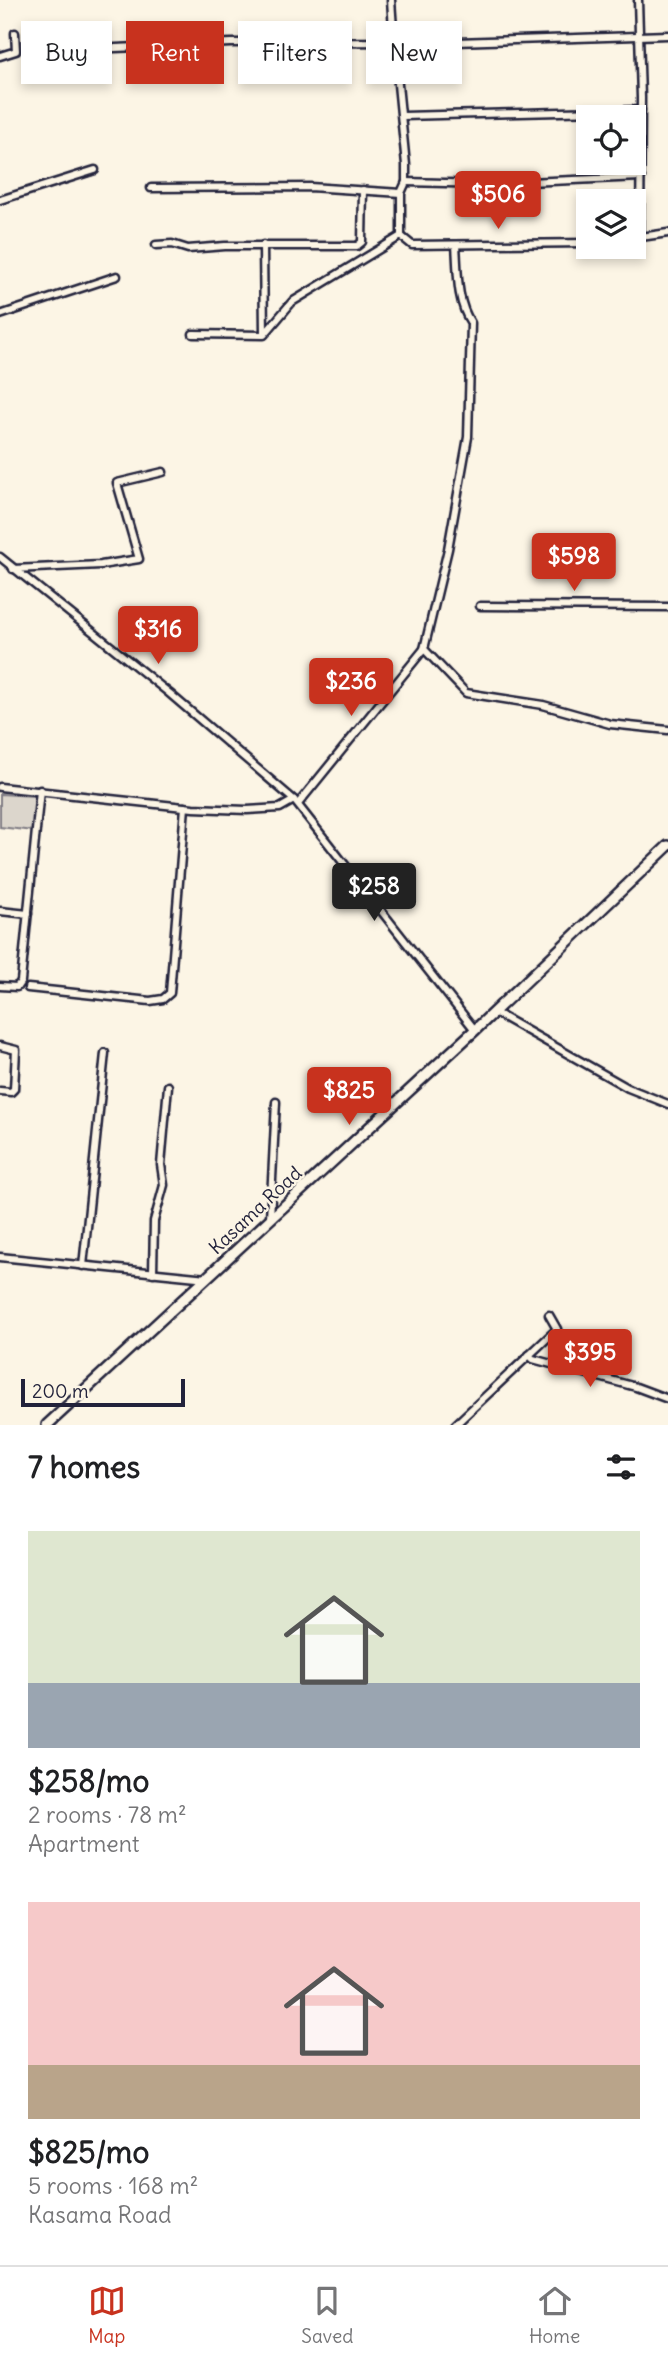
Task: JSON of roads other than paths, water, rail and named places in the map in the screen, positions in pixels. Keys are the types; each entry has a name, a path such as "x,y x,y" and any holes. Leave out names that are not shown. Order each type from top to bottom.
{"street":[{"path":"391,0 392,21"},
{"path":"638,0 641,105"},
{"path":"0,56 16,51 15,33"},
{"path":"462,41 668,35"},
{"path":"112,48 245,43 366,43"},
{"path":"399,84 406,182 401,193 401,236"},
{"path":"403,116 576,112"},
{"path":"0,200 95,170"},
{"path":"406,182 485,184 641,177 640,189"},
{"path":"151,188 310,187 401,193"},
{"path":"156,245 172,244 188,249 263,245 357,247 362,242 364,225 363,190"},
{"path":"646,235 668,233"},
{"path":"401,236 412,245 576,243"},
{"path":"264,335 292,302 401,236"},
{"path":"263,245 264,335"},
{"path":"0,787 185,807 268,810 296,802 424,649 448,549 468,437 471,323 464,313 460,295 456,245"},
{"path":"0,315 117,276"},
{"path":"193,334 264,335"},
{"path":"13,569 102,565 139,559 117,483 163,472"},
{"path":"0,556 169,692 296,802 475,1030"},
{"path":"480,606 668,607"},
{"path":"424,649 466,693 543,705 610,724 668,730"},
{"path":"0,986 20,985 40,790"},
{"path":"28,988 150,1001 163,999 170,993 185,807"},
{"name":"Kasama Road","path":"47,1425 475,1030 668,846"},
{"path":"0,911 28,914"},
{"path":"494,1012 628,1088 668,1104"},
{"path":"0,1046 16,1050 14,1089 11,1092 0,1091"},
{"path":"83,1266 105,1054"},
{"path":"153,1273 154,1221 164,1185 161,1165 167,1086"},
{"path":"270,1220 276,1102"},
{"path":"0,1257 207,1278"},
{"path":"455,1425 557,1328 549,1315"},
{"path":"528,1355 533,1359 636,1387 668,1399"}]}
